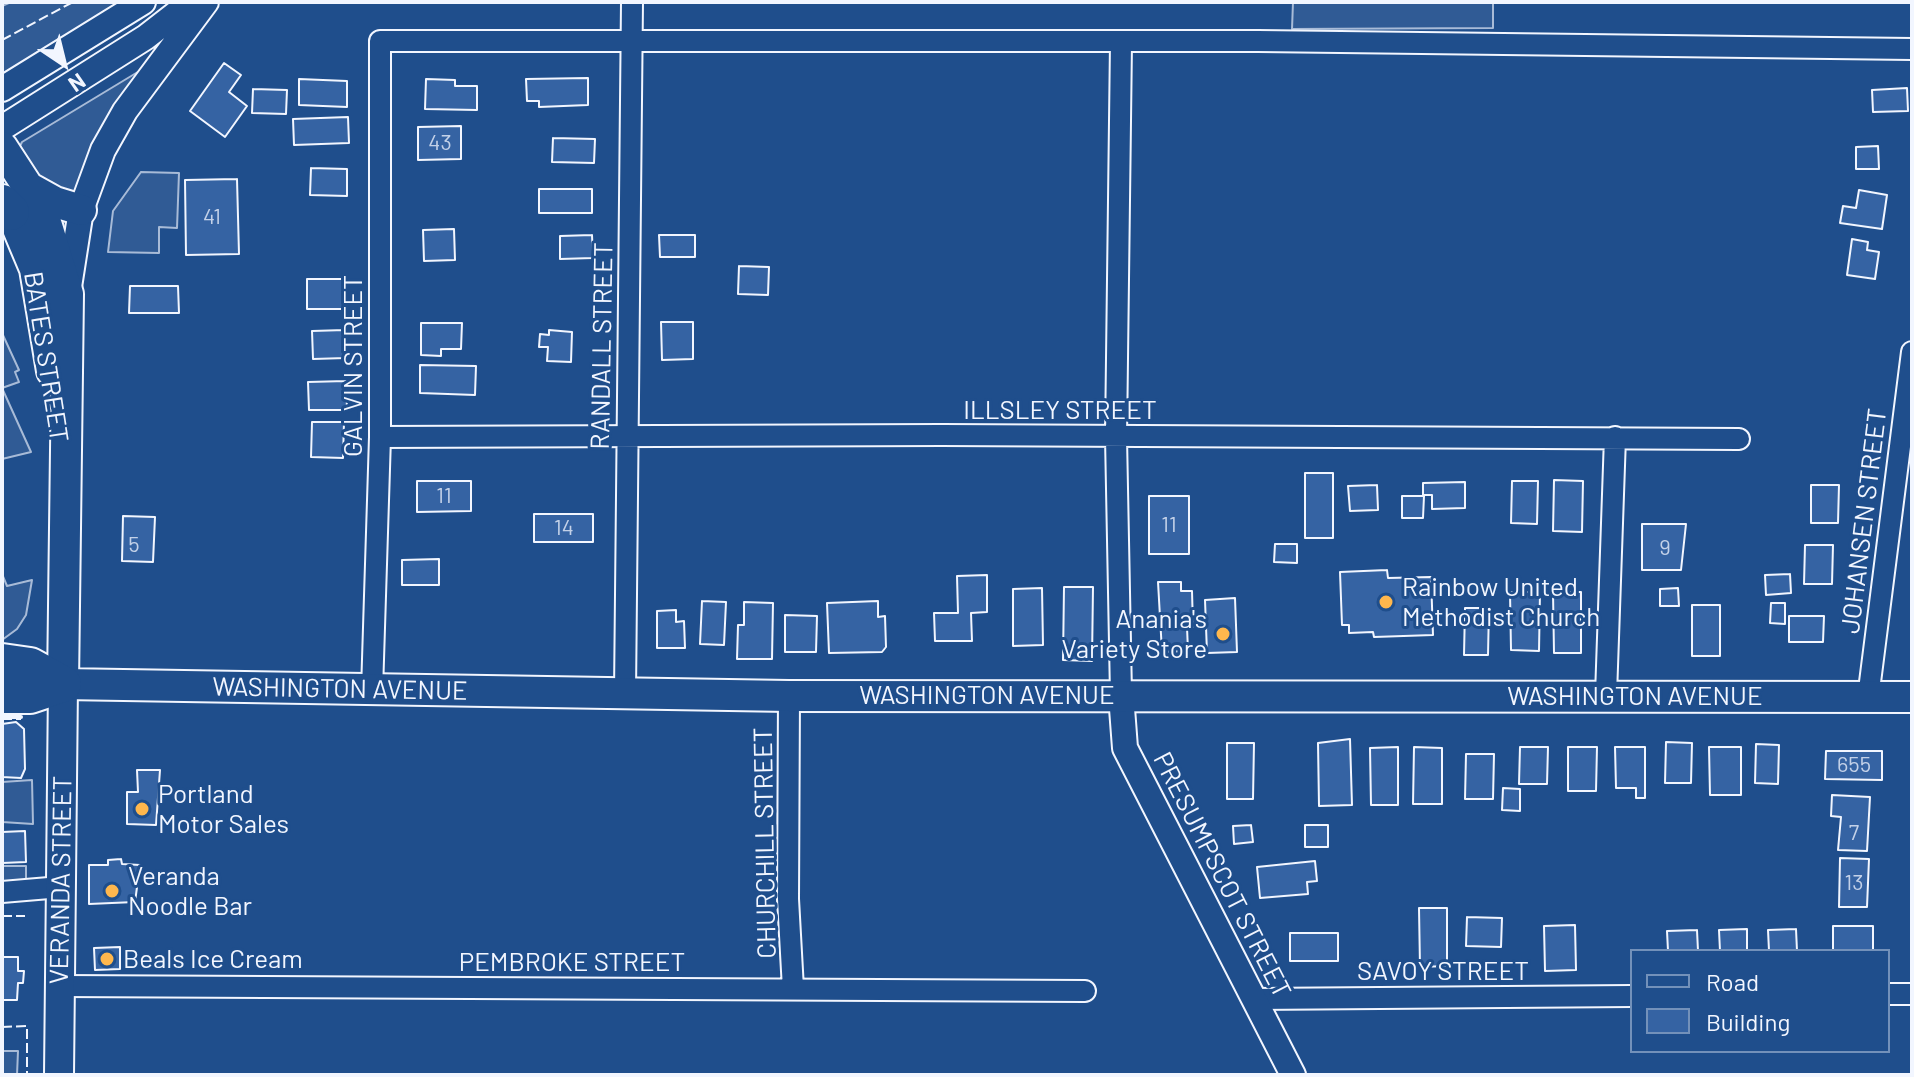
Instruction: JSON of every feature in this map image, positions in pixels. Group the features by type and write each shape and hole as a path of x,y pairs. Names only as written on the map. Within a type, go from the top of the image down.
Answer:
{"highway":[{"path":"2,662 30,666 63,684"},
{"path":"2,695 30,695 63,684"}],"main road":[{"name":"BATES STREET","path":"2,147 11,200 41,292 64,476"},
{"path":"11,200 55,202 81,210"},
{"name":"BATES STREET","path":"11,200 59,256 68,294 63,684"},
{"name":"WASHINGTON AVENUE","path":"63,684 789,696 1912,697"},
{"name":"VERANDA STREET","path":"59,1075 63,684"}],"street":[{"path":"2,89 143,2"},
{"path":"2,128 146,37 191,2"},
{"name":"BATES STREET","path":"68,294 81,210 103,150 125,111 206,2"},
{"name":"RANDALL STREET","path":"625,692 632,2"},
{"name":"GALVIN STREET","path":"372,691 380,437 380,41 632,41"},
{"path":"632,41 1912,49"},
{"path":"1121,42 1116,437 1121,695"},
{"name":"JOHANSEN STREET","path":"1868,698 1912,352"},
{"name":"ILLSLEY STREET","path":"380,437 1739,439"},
{"path":"1606,695 1615,437"},
{"name":"PRESUMPSCOT STREET","path":"1121,695 1125,748 1293,1075"},
{"name":"CHURCHILL STREET","path":"789,696 788,899 793,989"},
{"path":"2,892 61,887"},
{"name":"PEMBROKE STREET","path":"60,986 1085,991"},
{"path":"1890,994 1912,994"},
{"name":"SAVOY STREET","path":"1254,999 1630,996"}],"shaded area":[{"path":"11,2 124,2 2,75 2,6"},
{"path":"1293,2 1493,2 1493,28 1292,29"},
{"path":"156,61 79,204 49,194 20,146 22,142"},
{"path":"141,172 179,173 177,228 159,227 159,253 108,252 113,211"},
{"path":"2,333 19,370 15,372 19,382 2,388"},
{"path":"2,388 31,452 2,459"},
{"path":"2,574 7,586 32,580 26,615 17,629 2,640"},
{"path":"32,780 33,824 2,822 2,782"},
{"path":"2,866 26,866 26,885 2,885"},
{"path":"2,1051 18,1051 17,1075 2,1075"}],"building":[{"path":"224,63 241,75 229,92 247,106 225,137 190,111"},
{"path":"588,78 588,105 539,107 539,101 527,101 526,79"},
{"path":"299,79 347,81 347,107 299,105"},
{"path":"426,79 455,80 455,86 477,86 477,110 425,109"},
{"path":"1907,88 1908,111 1873,112 1872,90"},
{"path":"253,89 287,90 286,114 252,113"},
{"path":"348,117 349,143 294,145 293,119"},
{"path":"461,126 461,159 418,160 418,127"},
{"path":"553,138 595,139 594,163 552,162"},
{"path":"1878,146 1879,169 1856,169 1856,147"},
{"path":"311,168 347,169 347,196 310,195"},
{"path":"237,179 239,254 186,255 185,180"},
{"path":"539,189 592,189 592,213 539,213"},
{"path":"1859,190 1887,195 1882,229 1840,223 1843,206 1856,208"},
{"path":"454,229 455,260 424,261 423,230"},
{"path":"592,235 593,258 560,259 560,236"},
{"path":"659,235 695,235 695,257 660,257"},
{"path":"1852,239 1868,242 1867,250 1879,252 1875,279 1847,275"},
{"path":"739,266 769,267 768,295 738,294"},
{"path":"307,279 346,279 346,309 307,309"},
{"path":"130,286 178,286 179,313 129,313"},
{"path":"661,322 693,322 693,359 662,360"},
{"path":"421,323 462,323 461,349 441,349 441,356 421,355"},
{"path":"345,330 346,358 313,359 312,331"},
{"path":"549,330 572,332 571,362 547,361 548,347 539,347 540,334 549,335"},
{"path":"420,365 476,366 475,395 420,393"},
{"path":"346,381 347,410 309,410 308,382"},
{"path":"312,422 344,422 343,458 311,457"},
{"path":"1305,473 1333,473 1333,538 1305,538"},
{"path":"1554,480 1583,481 1582,532 1553,531"},
{"path":"417,481 471,481 471,511 417,512"},
{"path":"1512,481 1538,481 1537,524 1511,523"},
{"path":"1465,482 1465,508 1432,509 1432,495 1423,495 1423,483"},
{"path":"1377,485 1378,510 1350,511 1348,486"},
{"path":"1811,485 1839,485 1838,523 1811,523"},
{"path":"1149,496 1189,496 1189,554 1149,554"},
{"path":"1402,496 1424,496 1423,518 1402,518"},
{"path":"534,514 593,514 593,542 534,542"},
{"path":"123,516 155,517 153,562 122,561"},
{"path":"1642,524 1686,524 1681,570 1642,570"},
{"path":"1275,544 1297,544 1297,563 1274,562"},
{"path":"1805,545 1833,545 1832,584 1804,584"},
{"path":"439,559 439,585 402,585 402,560"},
{"name":"Rainbow United Methodist Church","path":"1387,570 1388,578 1431,577 1433,635 1374,637 1373,632 1349,633 1349,625 1342,625 1340,572"},
{"path":"1790,574 1791,593 1766,595 1765,575"},
{"path":"987,575 987,612 971,613 972,641 935,641 934,613 958,613 957,576"},
{"path":"1158,582 1181,582 1181,591 1192,591 1193,627 1187,627 1188,651 1162,652"},
{"path":"1064,587 1093,587 1092,661 1063,660"},
{"path":"1042,588 1043,645 1013,646 1013,589"},
{"path":"1678,588 1679,606 1660,606 1660,589"},
{"path":"1510,592 1540,592 1539,651 1511,650"},
{"path":"1553,592 1581,592 1581,653 1554,653"},
{"path":"1235,598 1237,652 1207,653 1205,600"},
{"path":"702,601 726,602 724,645 700,644"},
{"path":"878,601 878,617 885,616 886,647 882,652 829,653 827,603"},
{"path":"744,602 773,603 772,659 737,659 738,625 744,625"},
{"path":"1771,603 1785,603 1785,624 1770,623"},
{"path":"1692,605 1720,605 1720,656 1692,656"},
{"path":"1465,608 1489,608 1488,655 1464,655"},
{"path":"676,610 676,622 684,621 685,648 657,648 657,611"},
{"path":"785,615 817,616 816,652 785,652"},
{"path":"1789,616 1824,616 1823,642 1789,642"},
{"path":"16,722 24,729 25,769 21,778 2,777 2,724"},
{"path":"1350,739 1352,805 1319,806 1318,743"},
{"path":"1666,742 1692,743 1691,783 1665,783"},
{"path":"1227,743 1254,743 1253,799 1227,799"},
{"path":"1756,744 1779,745 1778,784 1755,783"},
{"path":"1398,747 1398,805 1371,805 1370,748"},
{"path":"1414,747 1442,748 1442,804 1413,804"},
{"path":"1520,747 1548,747 1547,784 1519,784"},
{"path":"1568,747 1597,747 1596,791 1568,791"},
{"path":"1615,747 1645,747 1645,798 1636,798 1636,788 1616,788"},
{"path":"1709,747 1741,747 1741,795 1710,795"},
{"path":"1826,751 1882,751 1882,780 1825,779"},
{"path":"1466,754 1494,754 1493,799 1465,799"},
{"name":"Portland Motor Sales","path":"137,770 160,770 156,825 127,824 127,792 138,792"},
{"path":"1503,788 1520,789 1520,811 1502,810"},
{"path":"1832,795 1870,797 1867,851 1838,850 1841,817 1831,816"},
{"path":"1251,825 1253,842 1234,844 1233,826"},
{"path":"1305,825 1328,825 1328,847 1305,847"},
{"path":"25,831 26,862 2,863 2,832"},
{"path":"1840,858 1869,859 1867,907 1839,907"},
{"name":"Veranda Noodle Bar","path":"121,859 122,864 140,865 135,902 89,904 89,865 108,865 108,860"},
{"path":"1315,861 1317,881 1307,882 1308,894 1260,898 1257,867"},
{"path":"1419,908 1447,908 1447,966 1420,967"},
{"path":"1467,917 1502,918 1501,947 1466,946"},
{"path":"1575,925 1576,970 1545,971 1544,926"},
{"path":"1833,926 1873,926 1873,949 1833,949"},
{"path":"1747,929 1747,949 1720,949 1719,930"},
{"path":"1796,929 1797,949 1769,949 1768,930"},
{"path":"1697,930 1698,949 1668,949 1667,931"},
{"path":"1290,933 1338,933 1338,961 1290,961"},
{"name":"Beals Ice Cream","path":"120,947 120,969 95,970 94,948"},
{"path":"2,957 18,957 18,971 24,971 23,983 18,983 17,1000 2,1000"}],"fence":[{"path":"2,40 73,2"},
{"path":"2,719 21,719"},
{"path":"2,916 25,916"},
{"path":"2,1027 27,1026 27,1075"}],"wall":[{"path":"2,717 21,717"}],"place":[{"name":"Rainbow United Methodist Church","path":"1386,602"},
{"name":"Anania's Variety Store","path":"1223,634"},
{"name":"Portland Motor Sales","path":"142,809"},
{"name":"Veranda Noodle Bar","path":"112,891"},
{"name":"Beals Ice Cream","path":"107,959"}]}
